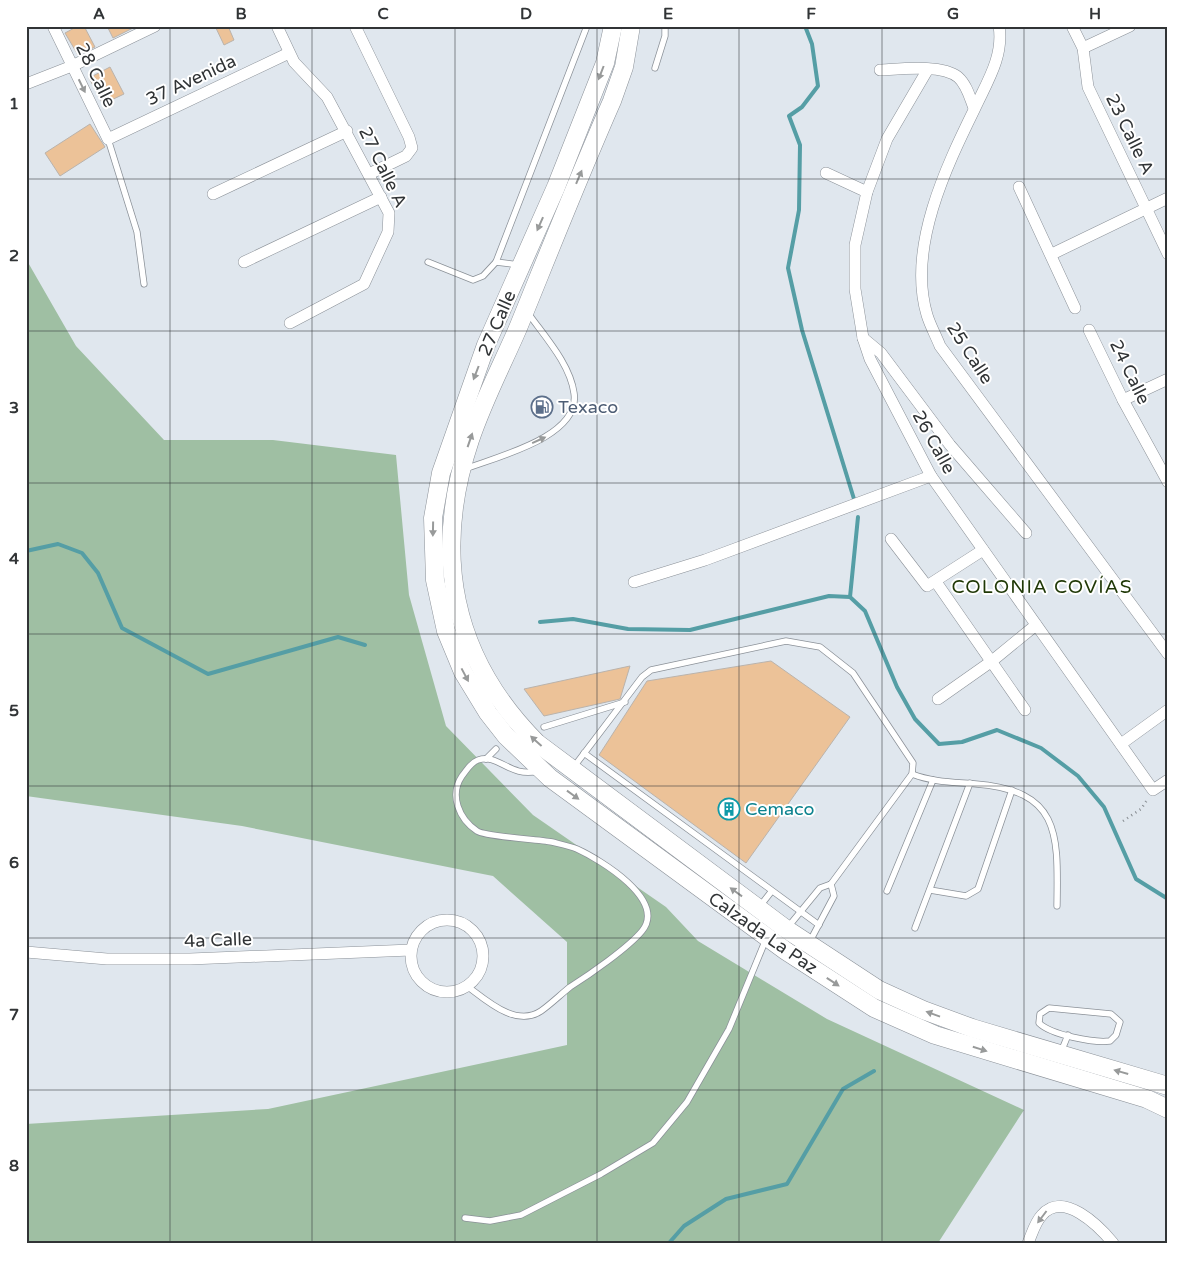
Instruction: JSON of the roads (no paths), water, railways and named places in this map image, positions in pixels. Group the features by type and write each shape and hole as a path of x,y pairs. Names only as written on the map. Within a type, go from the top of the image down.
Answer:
{"main road":[{"name":"27 Calle","path":"446,631 435,580 433,552 433,518 441,473 486,345 575,141 605,63 613,26"},
{"name":"27 Calle","path":"463,626 453,584 451,551 452,511 461,470 471,438 612,101 624,67 631,26"},
{"name":"Calzada La Paz","path":"463,626 484,675 515,720 537,742 808,944 879,990 922,1010 972,1028 1168,1086"},
{"name":"Calzada La Paz","path":"446,631 463,672 488,713 506,736 541,770 766,937 874,1008 935,1035 1147,1099 1168,1109"}],"street":[{"name":"28 Calle","path":"53,26 108,139"},
{"path":"26,84 72,66 156,26"},
{"name":"27 Calle A","path":"277,26 289,53 301,70 327,97 347,131 389,213 390,226 364,284 290,323"},
{"path":"355,26 409,137 412,148 406,156 369,174"},
{"name":"25 Calle","path":"999,26 1001,42 993,72 974,108 940,189 924,240 921,278 926,314 940,346 1168,654"},
{"name":"23 Calle A","path":"1072,26 1083,48 1088,87 1168,254"},
{"path":"1083,48 1130,26"},
{"name":"37 Avenida","path":"108,139 289,53"},
{"path":"880,70 928,69 953,74 959,78 974,108"},
{"name":"26 Calle","path":"928,69 887,139 867,192 855,245 855,289 863,338 870,360 932,476 1153,790 1168,780"},
{"path":"213,194 347,131"},
{"path":"826,173 867,192"},
{"path":"1019,187 1052,254 1075,308"},
{"path":"244,262 381,197"},
{"path":"1052,254 1168,198"},
{"name":"24 Calle","path":"1089,330 1123,400 1168,482"},
{"path":"863,338 881,353 950,445 1026,533"},
{"path":"1123,400 1168,380"},
{"path":"634,582 705,560 932,476"},
{"path":"891,539 927,586 936,582 983,550"},
{"path":"936,582 1025,710"},
{"path":"938,700 992,661 1036,625"},
{"path":"1121,744 1168,710"},
{"path":"456,920 476,933 481,944 483,956 479,973 467,986 456,991 444,992 433,989 423,983 415,973 411,962 411,950 415,938 432,922 456,920"},
{"name":"4a Calle","path":"26,952 107,959 190,959 411,950"},
{"path":"1028,1243 1041,1215 1048,1209 1060,1206 1084,1215 1100,1227 1113,1243"}],"lane":[{"path":"428,262 473,280 483,276 496,262 586,28 577,26"},
{"path":"655,68 665,36 665,26"},
{"path":"108,139 137,232 144,284"},
{"path":"496,262 521,266"},
{"path":"461,470 540,440 561,427 570,417 574,403 573,387 559,357 525,309"},
{"path":"572,769 642,677 651,670 786,641 820,647 853,673 912,763 912,774 831,884 820,888 786,929"},
{"path":"544,727 624,702"},
{"path":"486,759 496,749"},
{"path":"584,753 818,926"},
{"path":"467,986 505,1012 518,1016 539,1012 642,931 648,911 640,895 625,881 577,849 550,842 479,832 464,819 456,801 457,783 470,764 486,759 494,760 522,773 541,770"},
{"path":"912,774 933,780 1001,786 1031,798 1049,821 1058,852 1057,906"},
{"path":"888,891 933,780"},
{"path":"915,928 970,783"},
{"path":"930,890 966,896 978,890 1012,790"},
{"path":"808,944 834,896 831,884"},
{"path":"758,908 771,892"},
{"path":"464,1218 490,1221 521,1215 601,1174 654,1143 687,1102 728,1029 766,937"},
{"path":"1049,1008 1110,1014 1120,1022 1116,1035 1110,1041 1102,1042 1068,1035 1039,1023 1040,1014 1043,1010 1049,1008"},
{"path":"1060,1055 1068,1035"}],"waterway":[{"path":"805,26 812,44 818,86 802,107 789,116 800,145 799,210 788,268 802,330 854,499"},
{"path":"850,597 858,517"},
{"path":"26,551 58,544 82,553 98,573 122,628 208,674 338,637 365,645"},
{"path":"540,622 573,619 628,629 690,630 829,596 850,597 865,611 897,687 915,719 939,744 962,742 997,730 1041,748 1078,776 1104,807 1136,879 1168,899"},
{"path":"669,1243 684,1226 726,1199 787,1184 843,1089 874,1071"}],"place":[{"name":"Texaco","path":"542,407"},
{"name":"Cemaco","path":"729,809"}],"district":[{"name":"COLONIA COVÍAS","path":"1042,586"}]}
